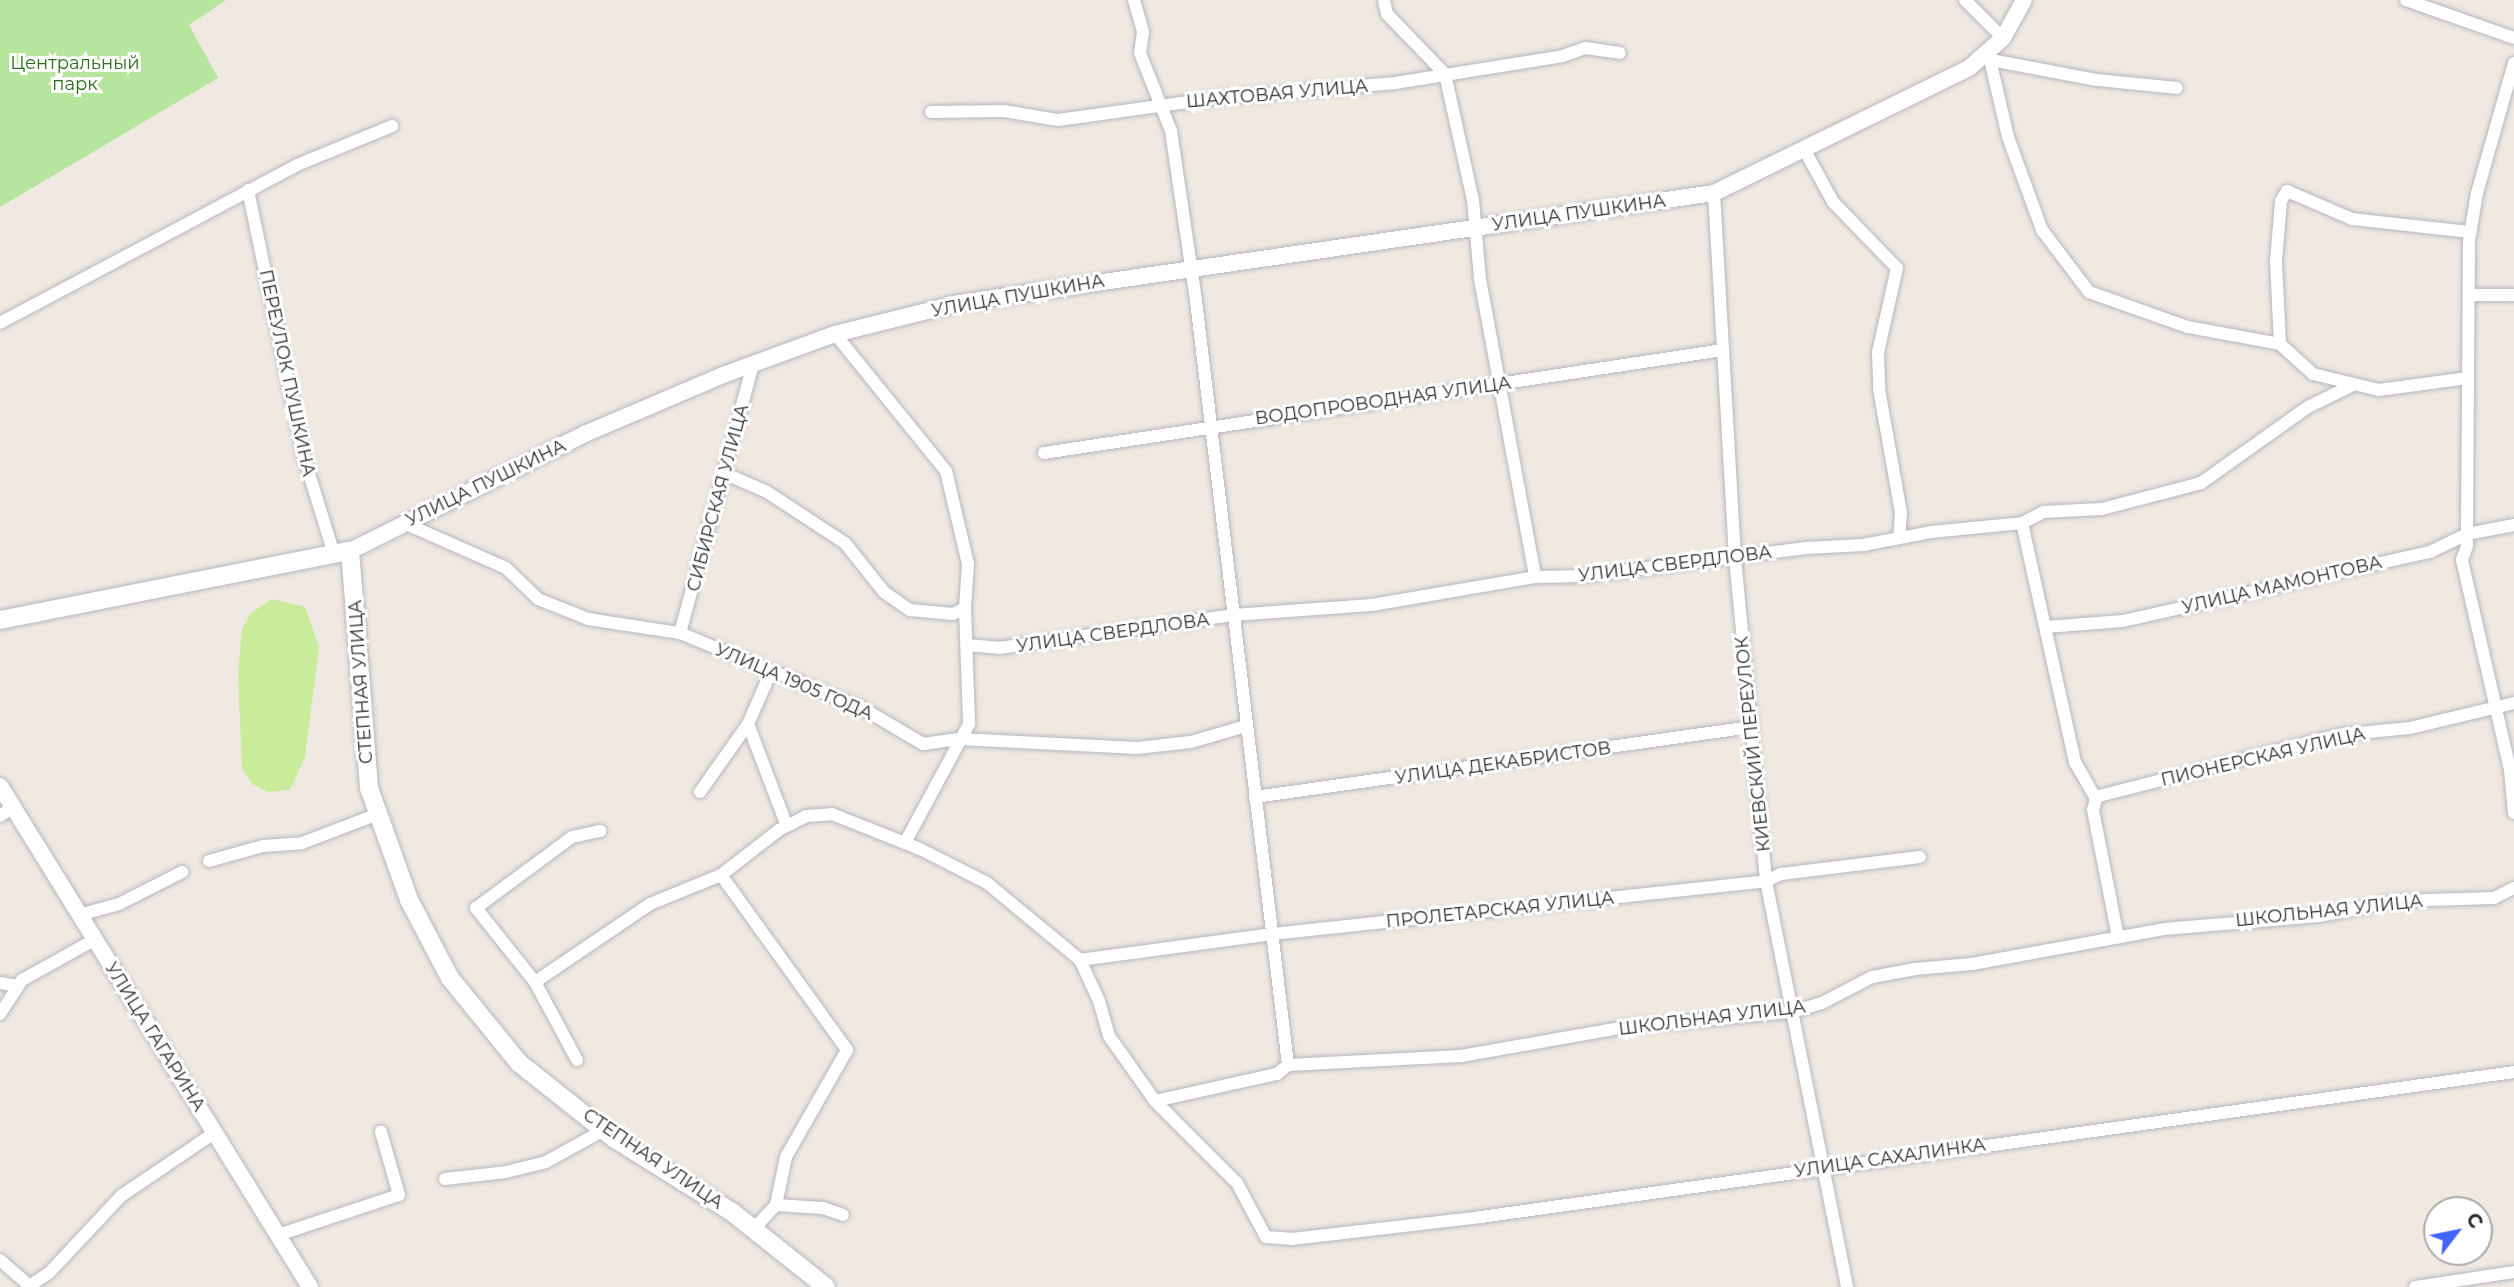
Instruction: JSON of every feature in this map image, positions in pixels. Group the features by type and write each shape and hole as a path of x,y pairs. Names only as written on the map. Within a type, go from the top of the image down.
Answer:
{"main road":[{"name":"УЛИЦА ПУШКИНА","path":"0,620 342,552"},
{"name":"СТЕПНАЯ УЛИЦА","path":"342,552 369,788 409,900 450,978 519,1063 604,1130 754,1228 826,1287"}],"street":[{"path":"1134,0 1143,32 1140,53 1171,131 1188,269 1196,301 1209,427 1288,1065"},
{"path":"1384,0 1387,14 1445,74 1473,200 1475,229 1535,577"},
{"path":"1965,0 2003,38"},
{"name":"УЛИЦА ПУШКИНА","path":"342,552 587,433 752,364 835,334 959,303 1714,193 1989,56 2003,38 2024,0"},
{"path":"2406,0 2514,38"},
{"name":"ШАХТОВАЯ УЛИЦА","path":"931,112 1004,111 1058,120 1159,106 1395,83 1563,56 1585,48 1620,53"},
{"path":"2177,88 2096,80 1989,56 2008,137 2042,230 2089,292 2189,327 2280,344 2313,374 2351,386 2379,390 2468,378"},
{"path":"2514,63 2470,232 2467,534 2462,560 2510,770 2514,813"},
{"path":"0,323 297,165 392,126"},
{"path":"1804,149 1833,202 1897,268 1878,352 1879,389 1900,512 1899,538"},
{"name":"ПЕРЕУЛОК ПУШКИНА","path":"248,190 303,454 342,552"},
{"path":"2280,344 2276,261 2281,201 2287,191 2353,219 2470,232"},
{"name":"КИЕВСКИЙ ПЕРЕУЛОК","path":"1714,193 1735,558 1766,881 1821,1168 1847,1287"},
{"path":"2469,295 2514,295"},
{"path":"835,334 946,471 968,564 965,608 969,724 905,843"},
{"name":"ВОДОПРОВОДНАЯ УЛИЦА","path":"1044,453 1723,350"},
{"name":"СИБИРСКАЯ УЛИЦА","path":"681,633 726,474 752,364"},
{"name":"УЛИЦА СВЕРДЛОВА","path":"967,645 999,648 1233,615 1372,605 1535,577 1585,576 2022,523 2045,512 2102,509 2201,483 2308,407 2351,386"},
{"path":"726,474 766,492 845,543 884,592 910,610 953,614 965,608"},
{"name":"УЛИЦА 1905 ГОДА","path":"404,523 483,555 506,568 538,600 587,619 681,633 862,708 923,744 959,739 1137,748 1191,742 1246,726"},
{"path":"2022,523 2075,762 2095,797 2093,810 2118,937"},
{"name":"УЛИЦА МАМОНТОВА","path":"2046,627 2123,621 2430,552 2467,534 2514,525"},
{"path":"700,792 748,724 771,672"},
{"name":"ПИОНЕРСКАЯ УЛИЦА","path":"2095,797 2338,736 2410,728 2514,703"},
{"path":"748,724 783,828"},
{"name":"УЛИЦА ДЕКАБРИСТОВ","path":"1255,797 1751,727"},
{"name":"УЛИЦА ГАГАРИНА","path":"0,786 7,812 79,915 310,1287"},
{"path":"209,861 263,846 302,843 378,814"},
{"path":"536,982 650,904 721,875 783,828 806,816 832,814 905,843 987,883 1080,960 1099,1001 1109,1036 1155,1101"},
{"path":"577,1060 536,982 477,908 572,836 600,831"},
{"name":"ПРОЛЕТАРСКАЯ УЛИЦА","path":"1080,960 1272,934 1766,881 1781,874 1920,857"},
{"path":"79,915 119,904 182,872"},
{"path":"721,875 847,1051 786,1157 776,1205 754,1228"},
{"name":"ШКОЛЬНАЯ УЛИЦА","path":"1155,1101 1277,1074 1288,1065 1461,1056 1626,1027 1791,1012 1822,1003 1872,977 2118,937 2274,916 2319,916 2396,901 2494,898 2514,888"},
{"path":"0,1014 18,986 94,940"},
{"path":"0,983 18,986"},
{"name":"УЛИЦА САХАЛИНКА","path":"1155,1101 1237,1183 1266,1237 1292,1239 1481,1217 2514,1072"},
{"path":"445,1179 506,1172 546,1162 604,1130"},
{"path":"278,1235 399,1195 381,1132"},
{"path":"0,1259 28,1286 49,1273 121,1196 214,1133"},
{"path":"776,1205 822,1209 843,1215"},
{"path":"2415,1287 2514,1272"}],"green space":[{"name":"Центральный парк","path":"0,0 226,0 189,25 218,78 0,207"},
{"path":"272,599 305,607 319,647 305,757 290,790 268,792 252,784 242,768 238,674 242,629 251,613"}]}
